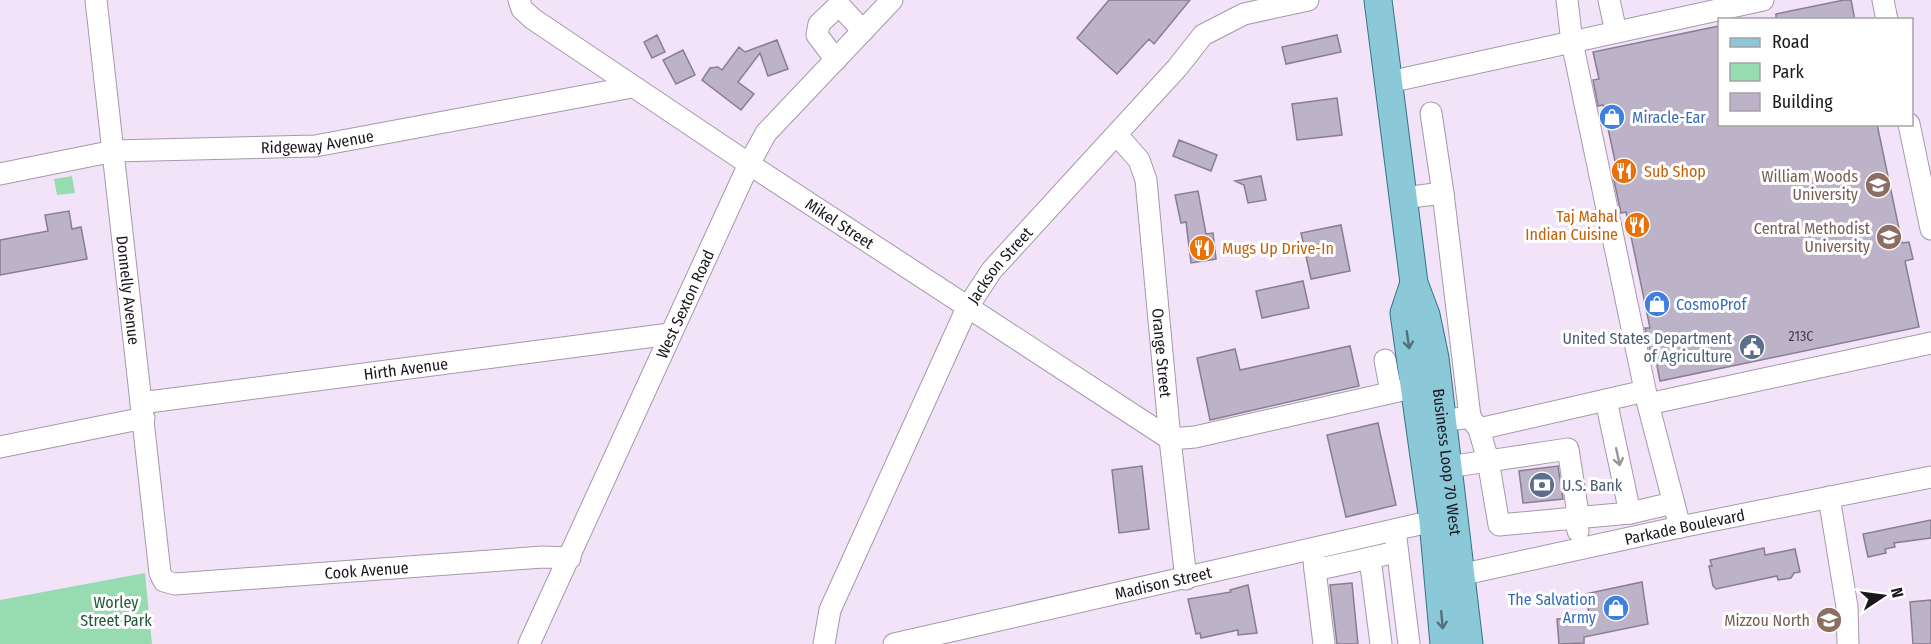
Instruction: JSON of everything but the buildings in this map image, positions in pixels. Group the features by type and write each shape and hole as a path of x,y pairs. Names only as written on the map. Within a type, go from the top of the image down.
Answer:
{"main road":[{"name":"Business Loop 70 West","path":"1378,0 1414,283 1426,315 1448,467 1450,578 1444,644"},
{"name":"Business Loop 70 West","path":"1414,283 1404,313 1403,390 1433,521 1469,644"}],"street":[{"name":"Donnelly Avenue","path":"96,0 160,573 164,581"},
{"name":"Mikel Street","path":"519,0 522,9 533,19 632,87 1170,439"},
{"name":"West Sexton Road","path":"529,644 670,334 749,164 766,133 892,0"},
{"name":"Jackson Street","path":"824,644 830,610 967,308 992,270 1117,135 1177,68 1203,35 1239,7 1308,0"},
{"path":"1567,0 1572,42 1647,398 1680,527"},
{"path":"1609,0 1616,32"},
{"path":"1389,82 1763,0"},
{"path":"1883,0 1887,18"},
{"path":"836,60 817,35 816,30 840,2 863,31"},
{"name":"Ridgeway Avenue","path":"0,174 114,151 315,146 632,87"},
{"path":"1431,114 1474,423 1488,460 1498,525 1630,513 1673,503"},
{"path":"1909,126 1931,229"},
{"name":"Orange Street","path":"1117,135 1139,160 1146,180 1170,439 1186,579"},
{"path":"1403,198 1443,193"},
{"name":"Hirth Avenue","path":"0,447 142,411 670,334"},
{"path":"1443,421 1474,423 1606,400 1647,398 1931,343"},
{"path":"1170,439 1195,437 1403,390 1385,360"},
{"path":"1606,400 1630,513"},
{"path":"1448,467 1568,449 1577,507 1575,518 1582,549"},
{"name":"Parkade Boulevard","path":"1450,578 1680,527 1931,477"},
{"path":"1829,497 1847,607 1848,644"},
{"name":"Madison Street","path":"894,644 945,638 1186,579 1314,560 1395,530 1433,521"},
{"path":"1395,530 1409,644"},
{"path":"1324,644 1314,560 1370,558 1396,552"},
{"name":"Cook Avenue","path":"164,581 175,584 543,557 570,558"},
{"path":"1370,558 1381,644"}],"green space":[{"path":"72,176 75,193 57,195 54,179"},
{"name":"Worley Street Park","path":"145,573 152,644 0,644 0,600"}],"place":[{"name":"Miracle-Ear","path":"1612,117"},
{"name":"Sub Shop","path":"1624,171"},
{"name":"William Woods University","path":"1878,185"},
{"name":"Taj Mahal Indian Cuisine","path":"1637,225"},
{"name":"Central Methodist University","path":"1889,237"},
{"name":"Mugs Up Drive-In","path":"1202,248"},
{"name":"CosmoProf","path":"1657,304"},
{"name":"United States Department of Agriculture","path":"1752,347"},
{"name":"U.S. Bank","path":"1542,485"},
{"name":"The Salvation Army","path":"1616,608"},
{"name":"Mizzou North","path":"1829,620"}]}
